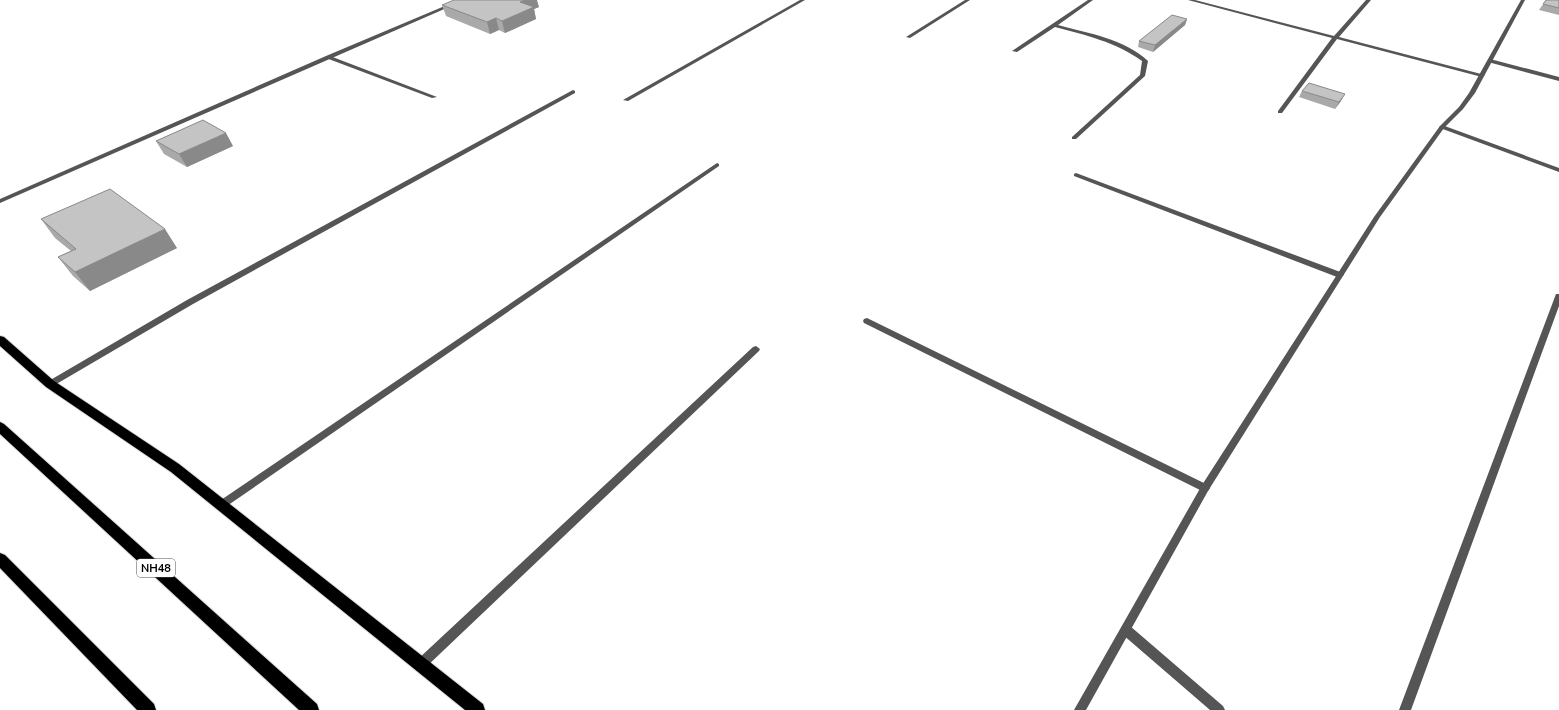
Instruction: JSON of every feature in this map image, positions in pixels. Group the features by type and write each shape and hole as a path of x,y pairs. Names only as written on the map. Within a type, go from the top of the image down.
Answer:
{"highway":[{"path":"0,340 50,384 175,468 477,710"},
{"name":"NH48","path":"0,427 312,710"},
{"path":"0,559 148,710"}],"street":[{"path":"0,201 328,57 463,0"},
{"path":"626,100 803,0"},
{"path":"908,36 968,0"},
{"path":"1015,51 1090,0"},
{"path":"1190,0 1199,1 1335,38 1482,75"},
{"path":"1280,112 1335,38 1369,0"},
{"path":"1080,710 1205,488 1377,217 1442,127 1461,108 1482,75 1523,0"},
{"path":"1054,25 1122,46 1136,54 1144,61 1143,76 1074,138"},
{"path":"328,57 434,97"},
{"path":"1490,61 1559,79"},
{"path":"50,384 190,302 574,92"},
{"path":"1442,127 1559,170"},
{"path":"221,505 717,165"},
{"path":"1076,175 1340,275"},
{"path":"1405,710 1559,296"},
{"path":"867,321 1205,488"},
{"path":"421,664 756,349"},
{"path":"1126,630 1219,710"}],"building":[{"path":"454,0 525,0 520,2 534,7 502,21 496,18 487,22 442,5"},
{"path":"1546,0 1559,0 1559,8 1543,4"},
{"path":"1172,15 1187,19 1155,45 1139,41"},
{"path":"1309,83 1345,94 1339,102 1302,91"},
{"path":"203,120 226,133 179,154 156,141"},
{"path":"110,189 165,229 75,272 58,257 76,249 41,219"}]}
